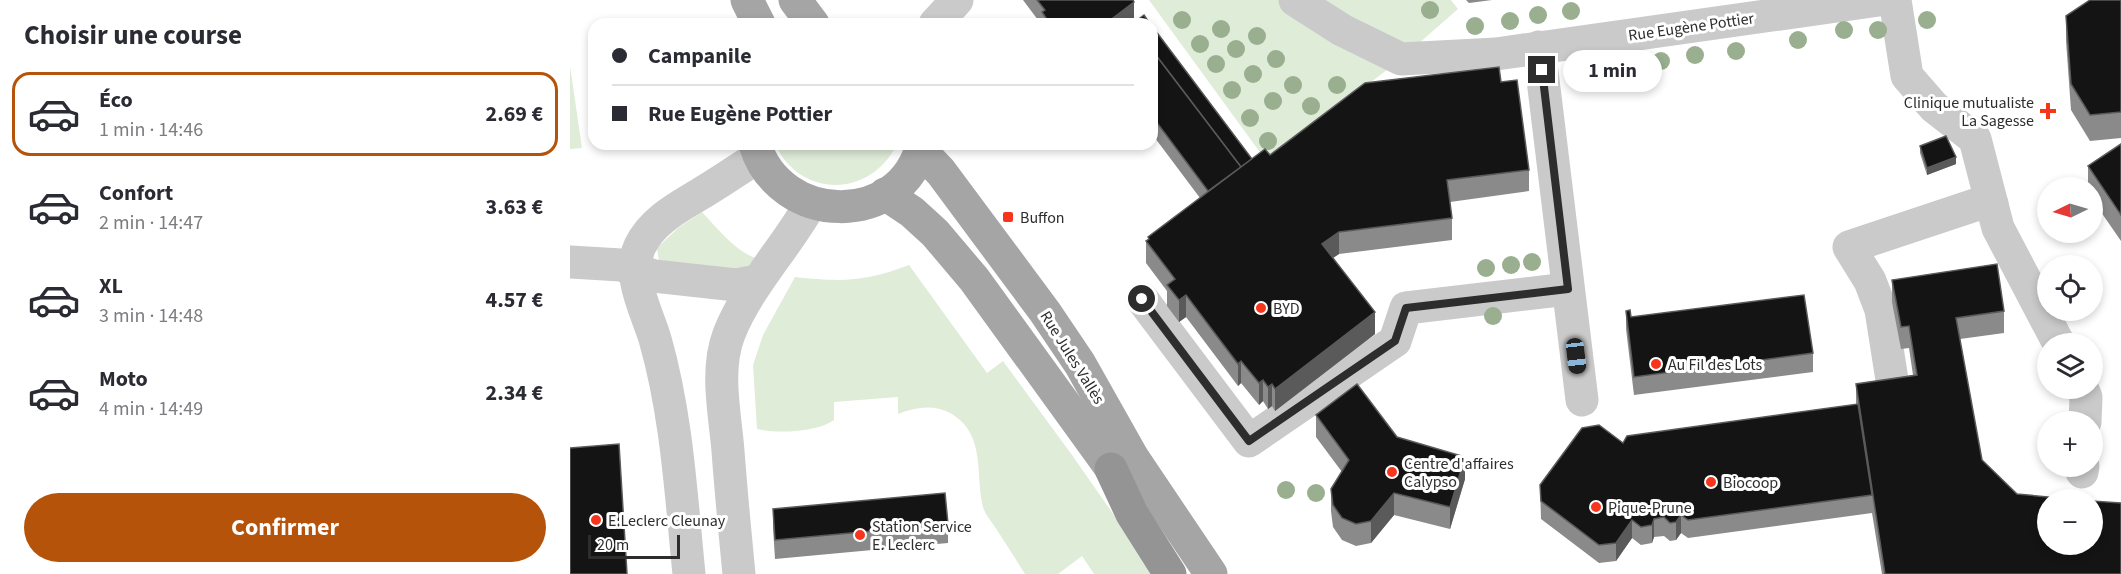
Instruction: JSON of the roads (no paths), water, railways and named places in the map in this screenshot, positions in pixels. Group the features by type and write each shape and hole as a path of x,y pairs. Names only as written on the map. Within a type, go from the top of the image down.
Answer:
{"highway":[{"path":"1111,469 1132,514 1170,574"}],"main road":[{"path":"747,0 756,18"},
{"path":"795,0 808,18"},
{"path":"757,150 768,172 795,196 811,203 840,208 863,204 885,194 906,176 920,150"},
{"name":"Rue Jules Vallès","path":"924,150 1057,329 1080,364 1133,458 1211,574"},
{"name":"Rue Jules Vallès","path":"885,194 912,212 935,233 974,279 1188,574"}],"street":[{"path":"940,18 957,0"},
{"name":"Rue Eugène Pottier","path":"1295,0 1342,30 1401,59 1464,57 1868,1"},
{"path":"1895,0 1907,76 1934,107 1975,139 1998,228 2053,333"},
{"path":"1539,47 1582,400"},
{"path":"689,574 677,450 668,388 655,338 639,291 636,270 639,248 653,227 673,209 757,150"},
{"path":"739,574 724,406 723,359 730,331 757,281 796,230 811,203"},
{"path":"1892,380 1881,310 1869,281 1849,248 1975,206 1992,204"},
{"path":"570,262 621,265 654,276 736,285 757,281"},
{"path":"1142,299 1249,441 1395,341 1406,308 1568,289"}],"place":[{"name":"Clinique mutualiste La Sagesse","path":"2048,111"},
{"name":"Buffon","path":"1008,217"},
{"name":"BYD","path":"1261,308"},
{"name":"Au Fil des Lots","path":"1656,364"},
{"name":"Centre d'affaires Calypso","path":"1392,472"},
{"name":"Biocoop","path":"1711,482"},
{"name":"Pique-Prune","path":"1596,507"},
{"name":"E.Leclerc Cleunay","path":"596,520"},
{"name":"Station Service E. Leclerc","path":"860,535"}]}
